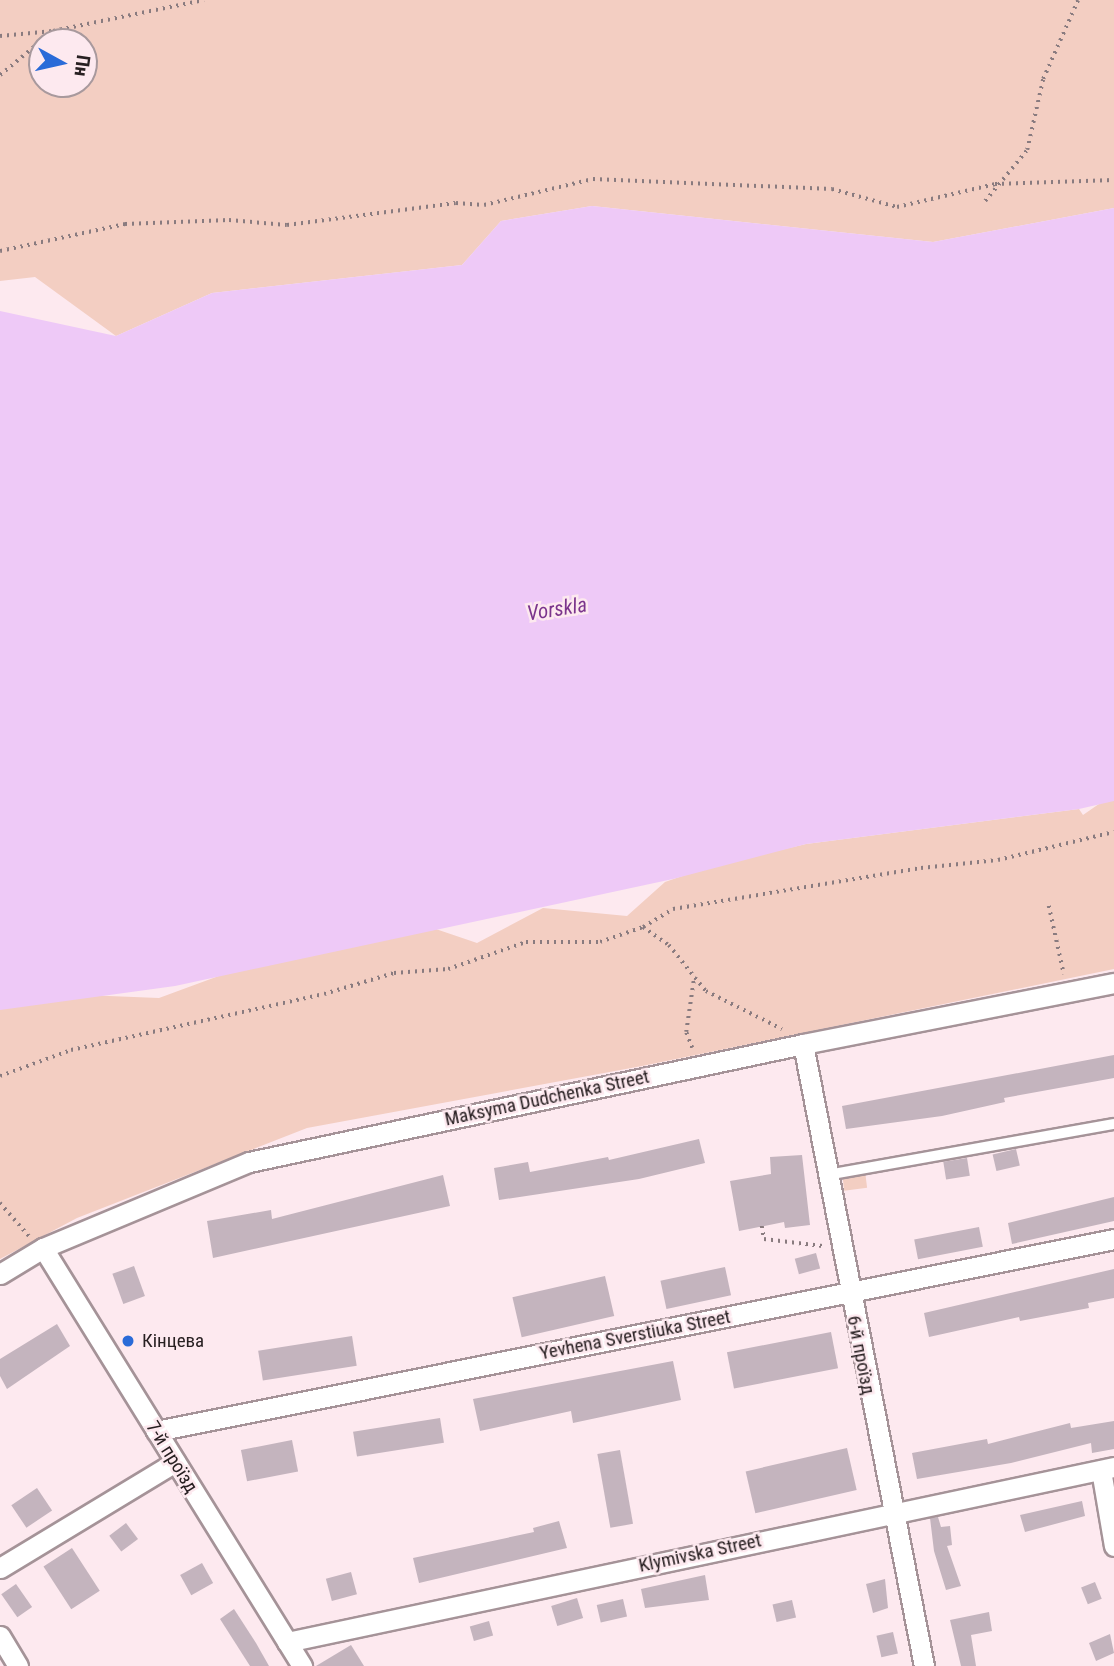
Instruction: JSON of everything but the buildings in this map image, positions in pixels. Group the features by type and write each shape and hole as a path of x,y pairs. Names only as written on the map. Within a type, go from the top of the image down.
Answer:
{"street":[{"name":"Maksyma Dudchenka Street","path":"0,1274 43,1248 249,1162 803,1044 1114,983"},
{"name":"6-й проїзд","path":"803,1044 839,1243 924,1666"},
{"name":"Yevhena Sverstiuka Street","path":"156,1431 1114,1239"},
{"name":"7-й проїзд","path":"43,1248 302,1666"},
{"path":"0,1568 175,1462"},
{"name":"Klymivska Street","path":"286,1642 893,1511 1108,1469"},
{"path":"1108,1469 1114,1546"},
{"path":"0,1636 18,1666"}],"lane":[{"path":"827,1175 1114,1124"}],"path":[{"path":"68,28 204,0"},
{"path":"985,201 1027,150 1043,79 1078,0"},
{"path":"0,36 28,33"},
{"path":"0,75 28,52"},
{"path":"0,251 125,224 229,220 287,225 456,203 485,205 593,179 832,189 897,207 999,184 1114,180"},
{"path":"0,244 7,249"},
{"path":"0,1076 112,1040 324,994 394,973 448,969 526,942 600,942 643,927 673,909 998,860 1114,832"},
{"path":"1049,906 1067,986"},
{"path":"643,927 669,945 706,991 774,1023 803,1044"},
{"path":"690,1068 692,1045 686,1032 694,976"},
{"path":"0,1203 43,1248"},
{"path":"762,1226 764,1239 785,1244 839,1243"}],"shaded area":[{"path":"0,0 1114,0 1114,208 933,242 592,206 501,221 462,265 212,293 116,336 35,277 0,281"},
{"path":"1109,797 1114,797 1114,969 642,1066 307,1128 77,1218 0,1259 0,1007 58,994 159,998 273,956 424,925 477,943 543,908 627,916 665,882 711,866 806,844 1079,809 1083,815"},
{"path":"865,1171 867,1188 844,1191 842,1174"}],"water":[{"name":"Vorskla","path":"592,206 933,242 1114,208 1114,801 1079,809 806,844 673,879 175,986 0,1010 0,311 116,336 212,293 462,265 501,221"}],"place":[{"name":"Кінцева","path":"128,1341"}]}
